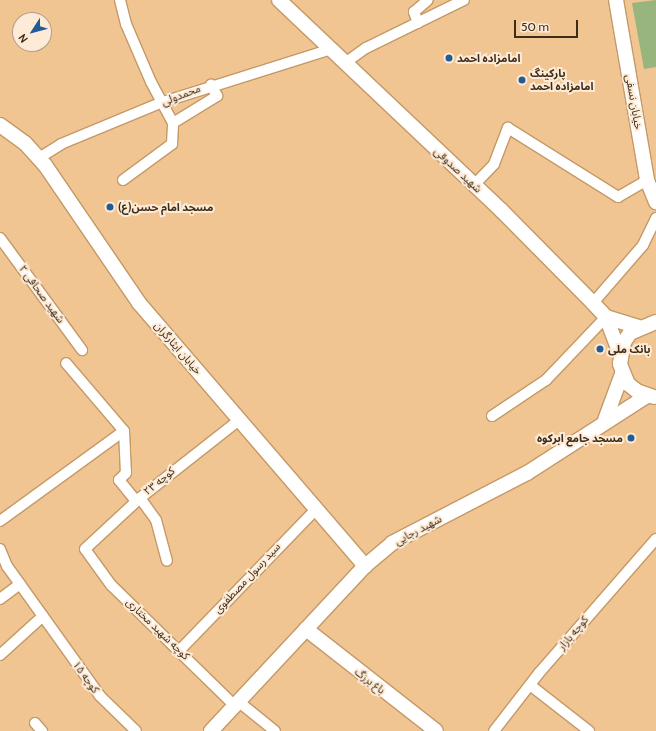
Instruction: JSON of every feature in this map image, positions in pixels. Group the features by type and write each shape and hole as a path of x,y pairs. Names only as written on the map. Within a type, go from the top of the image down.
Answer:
{"street":[{"path":"120,0 126,24 160,103 173,123 172,144 123,180"},
{"name":"شهید صدوقی","path":"279,0 474,185 606,317 620,353 622,374"},
{"path":"418,23 414,12 428,0"},
{"path":"346,63 366,48 464,0"},
{"name":"خیابان نسفی","path":"616,0 647,180 656,202"},
{"name":"محمدولی","path":"39,158 61,144 160,103 211,84 331,49"},
{"path":"173,123 217,96 211,84"},
{"name":"خیابان ایثارگران","path":"0,125 39,158 139,304 365,566"},
{"path":"474,185 494,164 508,128 618,197 647,180"},
{"path":"593,303 642,245 656,218"},
{"name":"شهید صحافی ۲","path":"0,238 82,350"},
{"path":"492,416 546,380 606,317 639,327"},
{"path":"620,353 624,342 639,327 656,322"},
{"path":"66,363 124,431 126,473 119,480 156,520 167,561"},
{"path":"622,374 636,391 651,397"},
{"path":"605,420 622,374"},
{"name":"شهید رجایی","path":"212,731 365,566 392,544 527,473 605,420 651,397"},
{"name":"کوچه ۲۳","path":"85,549 138,499 239,420"},
{"path":"0,521 124,431"},
{"name":"سید رسول مصطفوی","path":"180,650 316,509"},
{"name":"کوچه بازار","path":"494,731 530,685 656,539"},
{"name":"کوچه ۱۵","path":"0,549 20,584 105,702 136,731"},
{"name":"کوچه شهید مختاری","path":"85,549 111,585 237,704 275,731"},
{"path":"0,599 20,584"},
{"path":"0,655 44,616"},
{"name":"باغ برزگ","path":"306,629 436,731"},
{"path":"530,685 589,731"}],"green space":[{"path":"656,0 656,67 644,69 632,3"}],"place":[{"name":"امامزاده احمد","path":"449,58"},
{"name":"پارکینگ امامزاده احمد","path":"522,80"},
{"name":"مسجد امام حسن(ع)","path":"110,207"},
{"name":"بانک ملی","path":"600,349"},
{"name":"مسجد جامع ابرکوه","path":"631,438"}]}
